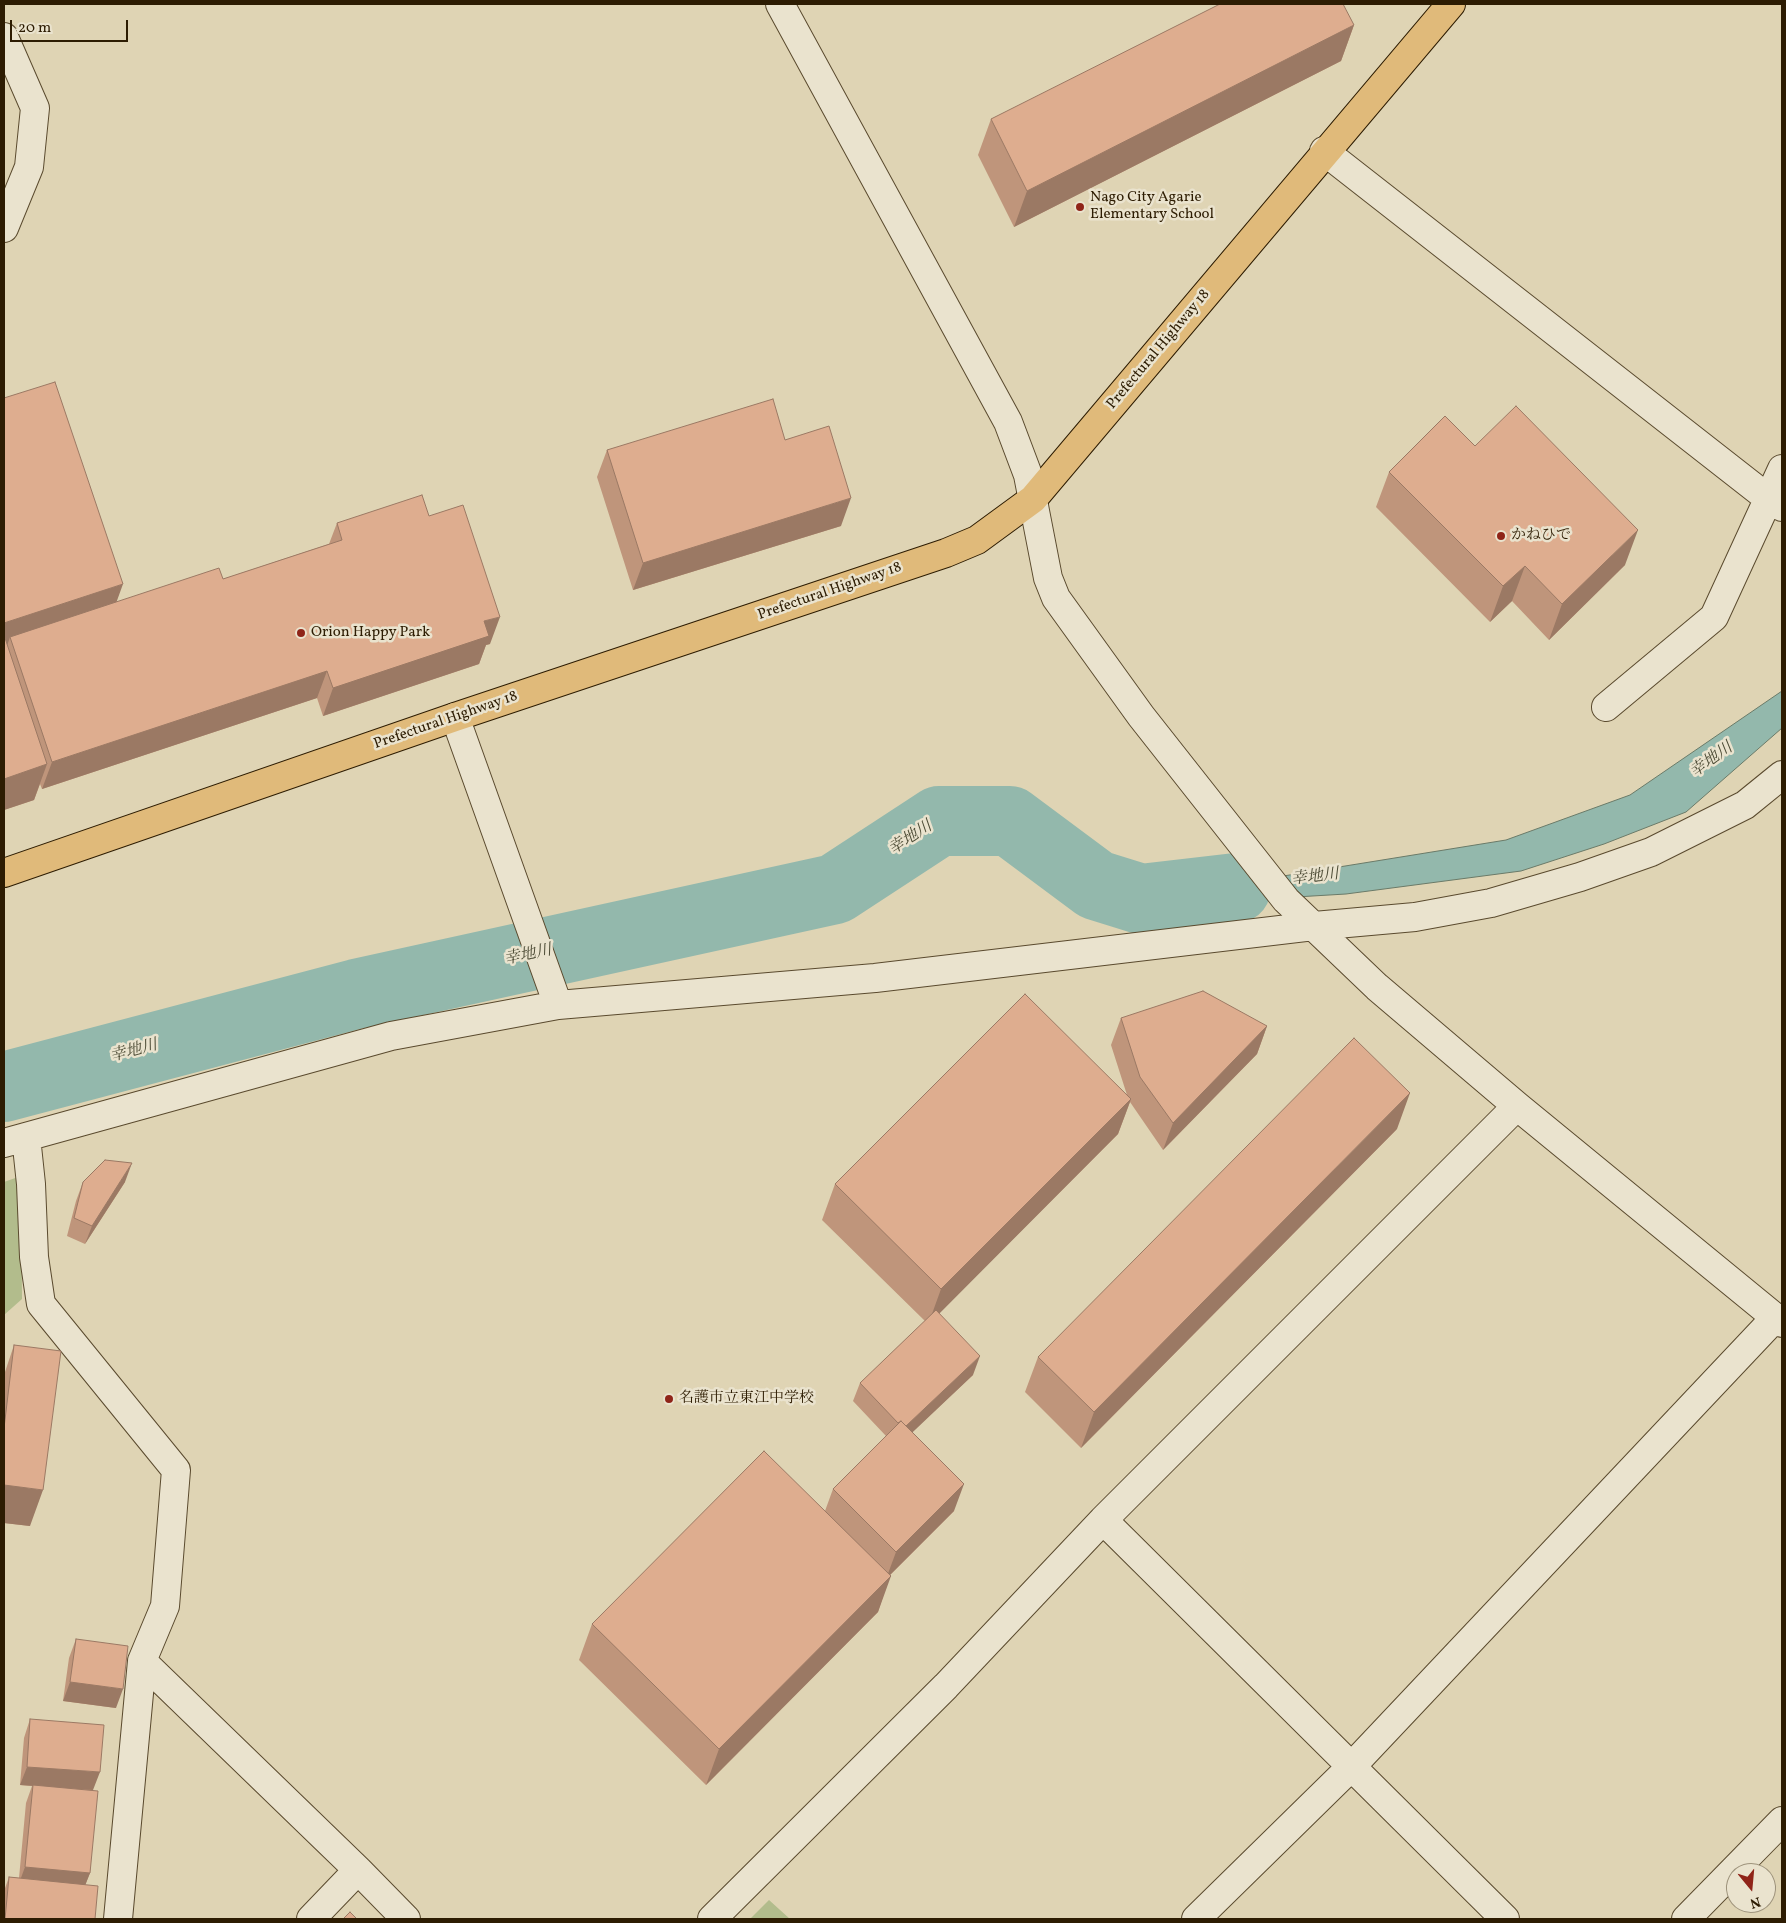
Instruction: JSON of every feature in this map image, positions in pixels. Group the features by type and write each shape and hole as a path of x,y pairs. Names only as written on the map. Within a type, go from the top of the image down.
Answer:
{"main road":[{"name":"Prefectural Highway 18","path":"4,873 455,718 946,553 977,540 1033,499 1450,4"}],"street":[{"path":"780,4 1008,422 1028,475 1048,578 1056,598 1141,716 1286,900 1377,987 1517,1106 1779,1320 1352,1766 1196,1919"},
{"path":"4,37 35,108 29,167 4,228"},
{"path":"1324,152 1776,503"},
{"path":"1606,707 1714,617 1776,503 1782,469"},
{"path":"455,718 547,981 558,1005"},
{"path":"118,1919 142,1661 165,1606 176,1470 41,1304 34,1257 31,1184 15,1140 391,1036 558,1005 876,978 1314,926 1415,917 1491,903 1580,877 1651,852 1737,809 1782,775"},
{"path":"712,1919 946,1686 1103,1520 1517,1106"},
{"path":"1103,1520 1505,1919"},
{"path":"142,1661 406,1919"},
{"path":"1686,1919 1782,1821"},
{"path":"311,1919 358,1870"}],"green space":[{"path":"21,1176 22,1299 4,1315 4,1182"},
{"path":"769,1900 790,1919 750,1919"}],"water":[{"path":"1782,691 1782,728 1686,812 1604,844 1521,871 1346,894 1195,903 1141,899 1506,840 1630,795"}],"building":[{"path":"1220,4 1343,4 1354,25 1027,191 991,119"},
{"path":"55,382 123,584 4,623 4,398"},
{"path":"773,399 785,440 829,426 851,498 643,563 607,450"},
{"name":"かねひで","path":"1516,406 1638,530 1562,604 1525,566 1503,586 1389,472 1445,416 1475,446"},
{"path":"422,495 429,516 463,505 500,617 484,621 489,636 333,688 327,671 52,762 10,637 219,568 223,579 342,540 337,523"},
{"path":"4,635 47,764 4,779"},
{"path":"1203,991 1267,1026 1173,1123 1140,1077 1121,1018"},
{"path":"1025,994 1131,1099 941,1289 835,1184"},
{"path":"1354,1038 1410,1093 1094,1412 1038,1357"},
{"path":"105,1160 132,1163 92,1226 74,1218 83,1182"},
{"path":"936,1310 980,1356 906,1426 901,1421 898,1423 860,1383"},
{"path":"14,1345 61,1351 43,1490 4,1485 4,1428"},
{"path":"901,1421 964,1484 896,1552 833,1489"},
{"path":"764,1451 891,1576 719,1749 592,1624"},
{"path":"76,1639 128,1646 123,1689 70,1682"},
{"path":"30,1719 104,1725 100,1772 27,1767"},
{"path":"33,1785 98,1791 90,1873 25,1867"},
{"path":"9,1877 98,1886 95,1919 5,1919"},
{"path":"350,1912 357,1919 343,1919"}],"waterway":[{"name":"幸地川","path":"4,1087 356,994 835,889 939,821 1010,821 1096,885 1141,899 1236,888"}],"place":[{"name":"Nago City Agarie Elementary School","path":"1080,207"},
{"name":"かねひで","path":"1501,536"},
{"name":"Orion Happy Park","path":"301,633"},
{"name":"名護市立東江中学校","path":"669,1399"}]}
